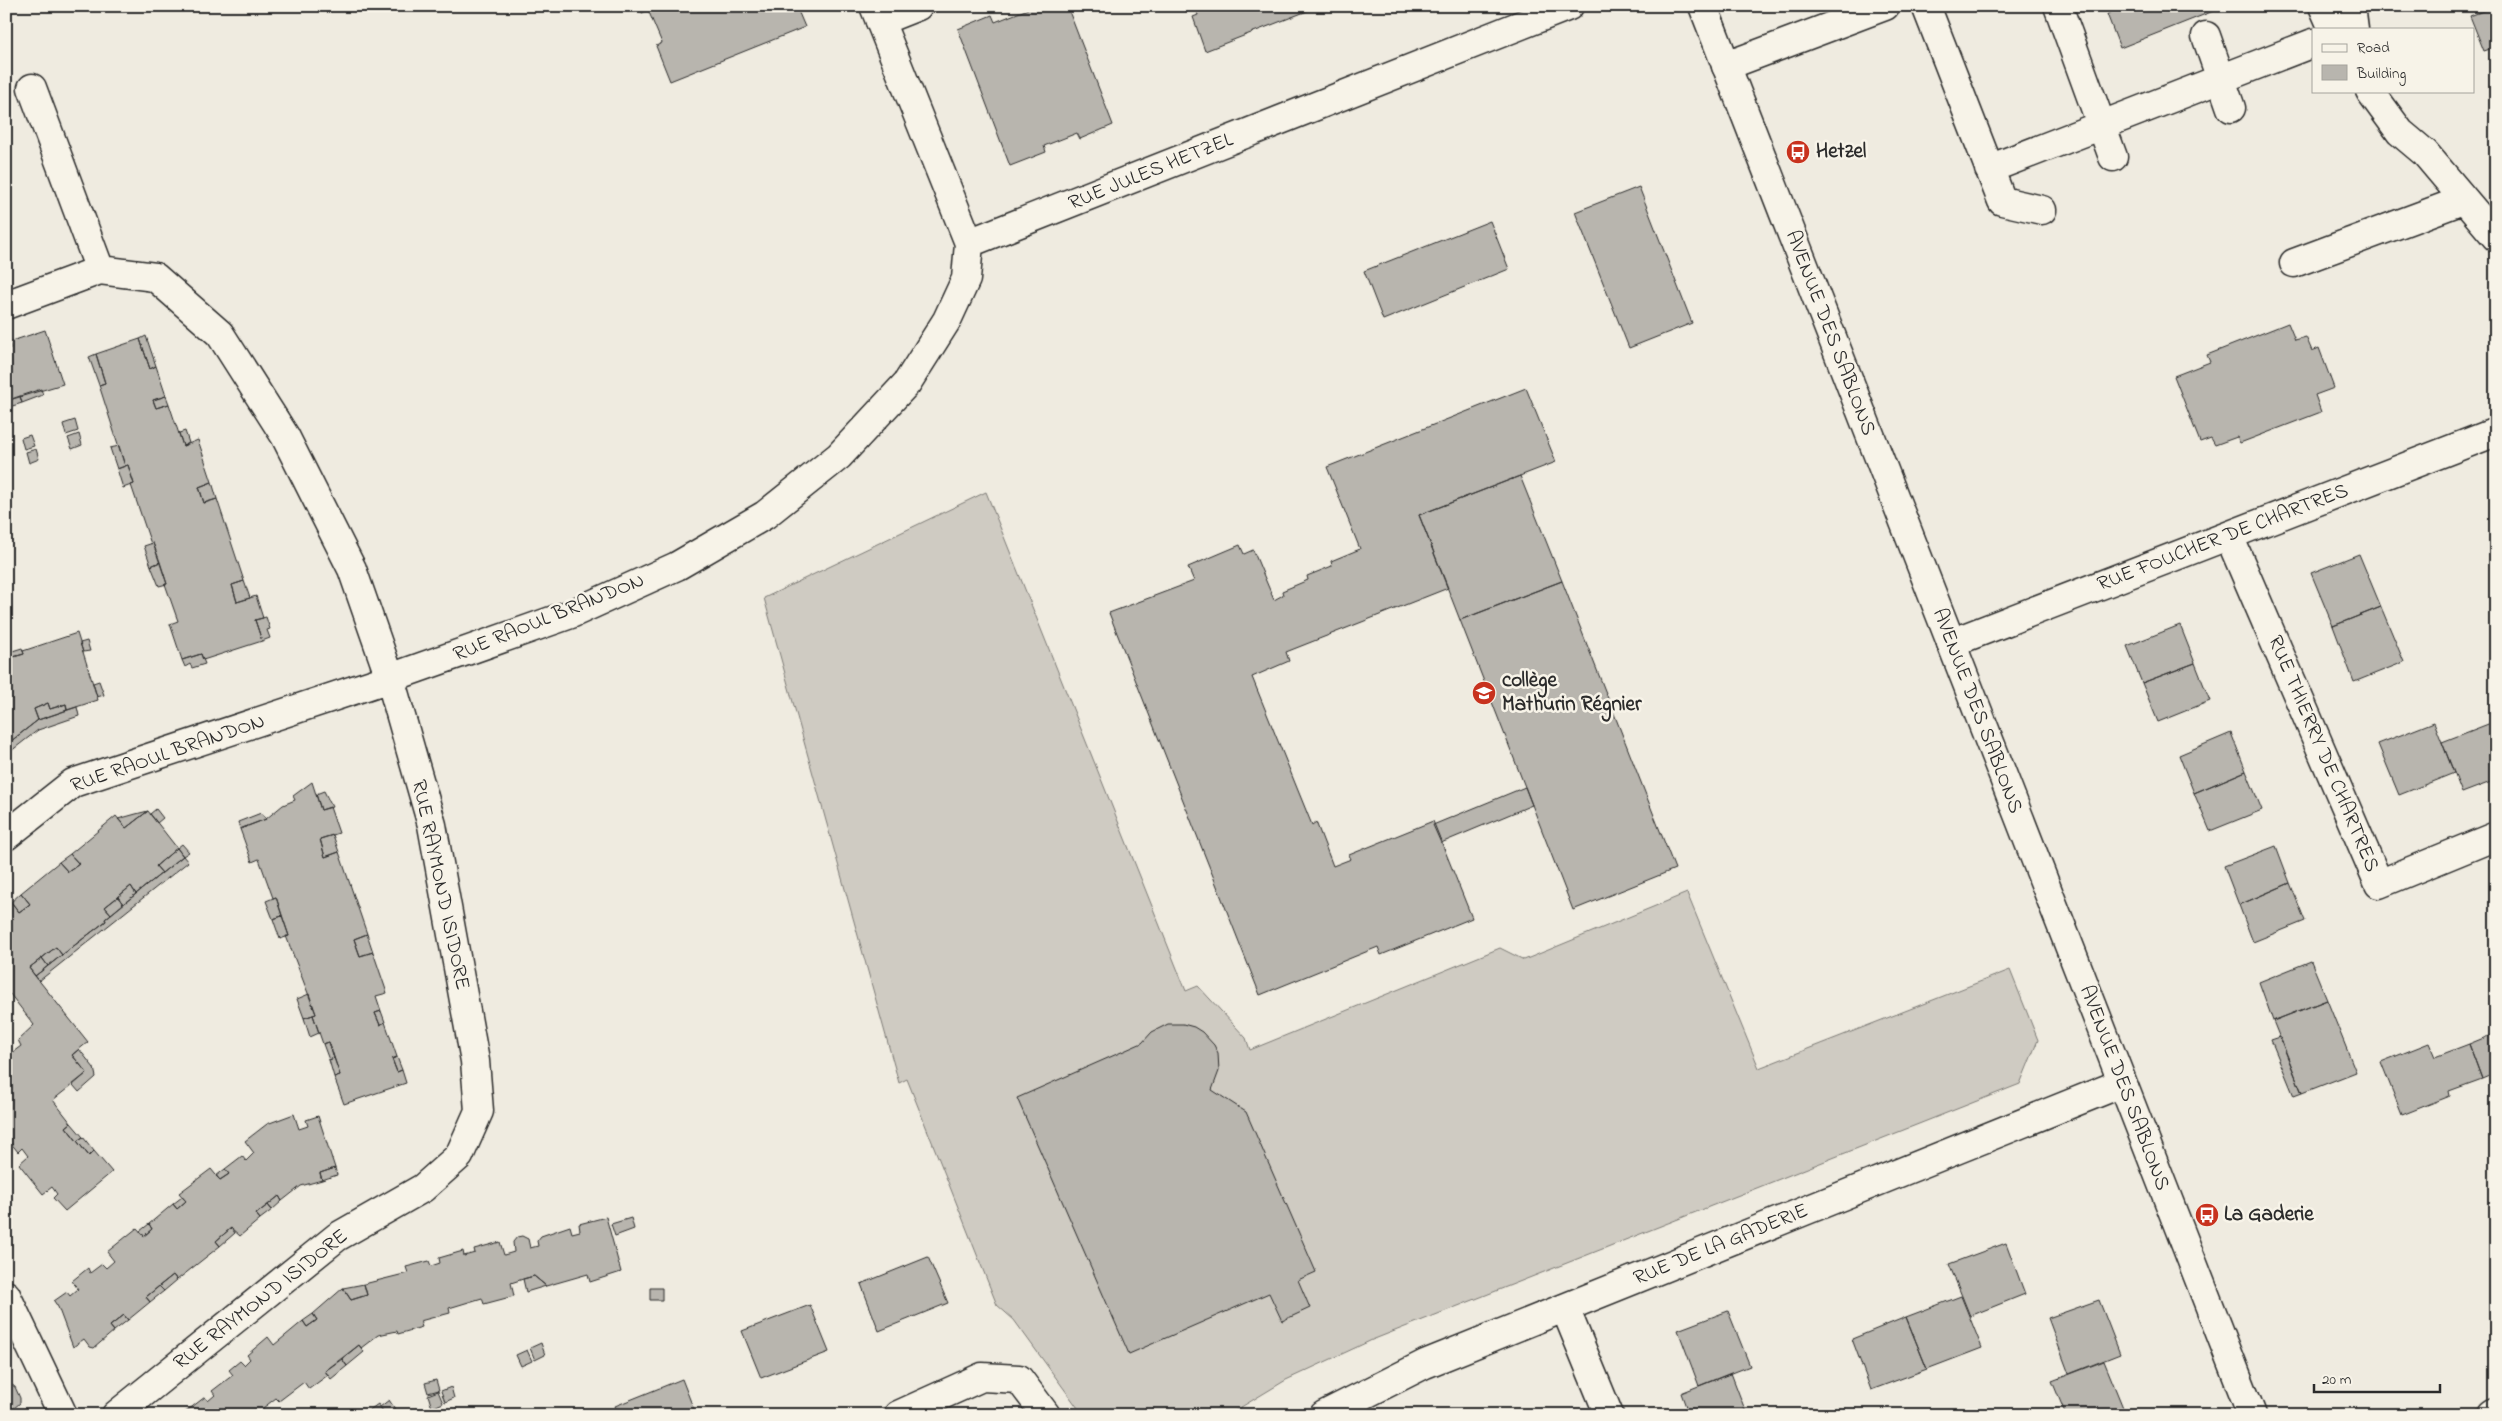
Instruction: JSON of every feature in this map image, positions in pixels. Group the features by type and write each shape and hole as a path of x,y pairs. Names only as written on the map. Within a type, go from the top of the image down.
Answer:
{"street":[{"path":"918,6 877,14 969,244"},
{"name":"RUE JULES HETZEL","path":"969,244 1570,6"},
{"name":"AVENUE DES SABLONS","path":"1703,6 2252,1415"},
{"path":"1726,66 1885,6"},
{"path":"1926,6 2002,201 2042,210"},
{"path":"2058,6 2113,157"},
{"path":"2323,6 2333,28"},
{"path":"2351,6 2354,28"},
{"path":"2206,36 2231,108"},
{"path":"1990,168 2312,43"},
{"path":"32,88 100,270"},
{"path":"2371,92 2400,132 2425,154 2496,237"},
{"path":"2294,263 2463,200"},
{"name":"RUE RAOUL BRANDON","path":"6,836 73,783 390,678 571,614 678,566 765,515 839,456 907,383 947,320 966,279 969,244"},
{"name":"RUE RAYMOND ISIDORE","path":"6,305 100,270 155,277 220,334 285,436 352,570 390,678 432,825 475,1062 479,1111 459,1156 423,1188 337,1237 116,1415"},
{"name":"RUE FOUCHER DE CHARTRES","path":"1951,643 2496,432"},
{"name":"RUE THIERRY DE CHARTRES","path":"2229,536 2379,884 2496,836"},
{"name":"RUE DE LA GADERIE","path":"1324,1415 1425,1364 2122,1083"},
{"path":"6,1295 63,1415"},
{"path":"1566,1308 1609,1415"},
{"path":"898,1415 982,1376 1019,1379 1046,1415"}],"shaded area":[{"path":"986,492 1186,991 1198,986 1246,1038 1250,1050 1500,948 1524,960 1687,893 1759,1068 2010,970 2038,1040 2020,1084 1372,1340 1286,1380 1228,1415 1083,1415 1014,1320 997,1305 907,1079 899,1083 764,598"}],"building":[{"path":"640,6 796,6 805,27 670,81 656,46 662,43 648,10 642,13"},
{"path":"1027,6 1067,6 1113,125 1080,139 1077,133 1044,146 1046,152 1010,166 958,29 992,15 995,22 1028,9"},
{"path":"1195,6 1320,6 1205,51 1193,17 1198,15"},
{"path":"2113,6 2226,6 2120,48 2107,14 2114,11"},
{"path":"2496,6 2496,64 2490,49 2484,51 2470,16"},
{"path":"1639,187 1692,323 1629,348 1575,212"},
{"path":"1490,221 1509,269 1383,320 1364,271"},
{"path":"2288,323 2295,340 2306,337 2312,351 2319,348 2334,388 2315,395 2321,412 2240,443 2237,437 2215,445 2211,438 2200,442 2174,376 2210,362 2207,355"},
{"path":"45,330 63,384 6,401 6,349 11,348 9,342"},
{"path":"146,336 156,366 150,369 140,339"},
{"path":"140,339 150,369 156,366 166,396 153,400 156,408 169,404 183,446 198,440 212,482 199,487 204,503 217,499 244,581 232,585 237,602 256,596 263,618 255,620 262,641 203,660 201,654 182,660 170,624 178,621 165,584 167,584 153,543 151,544 131,485 134,484 128,465 125,466 99,385 105,383 96,354"},
{"path":"96,354 105,383 99,385 89,357"},
{"path":"1526,388 1556,462 1419,515 1448,588 1286,652 1289,661 1252,677 1312,825 1316,822 1333,866 1351,859 1349,855 1433,821 1472,918 1381,955 1378,947 1260,995 1109,613 1194,581 1188,567 1240,545 1244,554 1253,550 1274,600 1283,595 1282,591 1308,580 1307,576 1332,566 1331,561 1360,549 1327,467"},
{"path":"41,389 43,395 22,403 20,396"},
{"path":"20,396 22,403 6,408 6,401"},
{"path":"166,396 169,404 156,408 153,400"},
{"path":"75,420 78,431 66,435 63,424"},
{"path":"185,431 189,443 183,446 179,433"},
{"path":"79,434 82,445 72,449 68,438"},
{"path":"30,435 34,446 24,449 21,438"},
{"path":"119,446 125,466 117,469 110,448"},
{"path":"36,449 39,459 29,463 26,452"},
{"path":"128,465 134,484 123,488 117,469"},
{"path":"1520,476 1562,581 1460,620 1419,515"},
{"path":"212,482 217,499 204,503 199,487"},
{"path":"153,543 160,562 151,566 144,546"},
{"path":"2359,554 2381,607 2333,626 2311,573"},
{"path":"160,562 167,584 159,586 151,566"},
{"path":"244,581 250,598 237,602 232,585"},
{"path":"1562,581 1675,869 1573,910 1460,620"},
{"path":"2381,607 2404,662 2354,682 2333,626"},
{"path":"266,617 270,629 267,630 270,638 262,641 255,620"},
{"path":"2180,625 2195,663 2142,683 2127,646"},
{"path":"77,633 98,700 67,710 66,704 50,709 48,703 34,709 38,720 6,745 6,659 24,654 23,651"},
{"path":"87,641 90,651 83,652 80,643"},
{"path":"22,648 24,654 6,659 6,653"},
{"path":"201,654 205,664 192,668 190,664 185,667 182,660"},
{"path":"2195,663 2210,701 2158,722 2142,683"},
{"path":"99,681 104,695 97,697 93,683"},
{"path":"48,703 50,709 66,704 67,710 38,720 34,709"},
{"path":"77,707 79,716 38,730 6,755 6,745 38,720"},
{"path":"2496,721 2496,780 2462,793 2442,742"},
{"path":"2434,722 2454,773 2399,795 2378,744"},
{"path":"2231,733 2246,771 2194,793 2179,755"},
{"path":"2246,771 2262,810 2210,831 2194,793"},
{"path":"312,782 321,810 330,807 339,833 320,839 325,857 339,852 367,934 354,939 360,956 373,952 387,993 376,996 381,1011 375,1013 380,1025 385,1022 397,1057 392,1059 397,1072 402,1070 406,1083 344,1104 334,1077 340,1075 329,1042 323,1044 313,1015 316,1014 286,936 289,936 276,897 273,898 259,859 252,862 240,829 266,819 283,805 295,800 293,796"},
{"path":"1525,787 1532,805 1441,843 1433,825"},
{"path":"324,791 332,807 321,810 316,794"},
{"path":"156,809 163,818 157,823 150,814"},
{"path":"148,811 177,848 156,866 162,873 136,894 131,886 105,907 111,914 105,919 106,921 62,955 56,947 29,968 88,1042 72,1055 87,1073 53,1100 71,1123 66,1127 89,1156 94,1151 112,1172 65,1211 53,1198 57,1194 52,1187 43,1194 19,1164 28,1156 22,1148 18,1152 6,1137 6,1066 13,1060 9,1055 21,1046 18,1040 34,1025 10,994 6,996 6,906 11,902 19,912 30,904 21,893 59,862 68,872 79,864 70,854 116,816 126,828"},
{"path":"148,811 126,828 118,819 136,814"},
{"path":"261,813 266,819 240,829 238,822"},
{"path":"333,835 339,852 325,857 320,839"},
{"path":"182,844 189,852 183,856 177,848"},
{"path":"2276,846 2290,883 2239,905 2224,866"},
{"path":"177,848 183,856 162,873 156,866"},
{"path":"70,854 79,864 68,872 59,862"},
{"path":"183,856 188,862 39,981 35,976 106,921 105,919"},
{"path":"2290,883 2305,921 2253,942 2239,905"},
{"path":"131,886 136,894 123,904 118,897"},
{"path":"21,893 30,904 19,912 11,902"},
{"path":"118,897 123,904 111,914 105,907"},
{"path":"276,897 282,916 273,919 266,901"},
{"path":"282,916 289,936 280,939 273,919"},
{"path":"367,934 373,952 360,956 354,939"},
{"path":"56,947 62,955 48,966 42,958"},
{"path":"42,958 48,966 35,976 29,968"},
{"path":"2311,961 2327,1000 2273,1021 2259,982"},
{"path":"309,994 316,1014 304,1018 297,999"},
{"path":"2327,1000 2356,1072 2302,1093 2273,1021"},
{"path":"381,1011 385,1022 380,1025 375,1013"},
{"path":"313,1015 319,1033 310,1037 304,1018"},
{"path":"1168,1024 1183,1024 1194,1027 1202,1032 1214,1045 1218,1053 1219,1071 1212,1090 1246,1112 1316,1272 1298,1280 1310,1308 1282,1321 1269,1293 1129,1354 1017,1098 1142,1043 1152,1032"},
{"path":"2496,1033 2496,1073 2482,1079 2469,1044"},
{"path":"2280,1037 2302,1093 2294,1096 2271,1040"},
{"path":"329,1042 334,1058 329,1060 323,1044"},
{"path":"2429,1043 2435,1057 2469,1044 2482,1079 2449,1091 2450,1096 2402,1115 2381,1062"},
{"path":"79,1049 94,1068 96,1077 79,1092 73,1085 87,1073 72,1055"},
{"path":"397,1057 402,1070 397,1072 392,1059"},
{"path":"334,1058 340,1075 334,1077 329,1060"},
{"path":"294,1114 299,1129 308,1126 306,1120 318,1116 335,1168 320,1173 322,1180 301,1186 282,1201 279,1196 256,1214 260,1219 240,1236 231,1228 216,1241 220,1246 177,1280 173,1275 146,1297 150,1302 128,1320 124,1315 110,1326 114,1331 94,1348 90,1347 84,1339 73,1347 54,1301 67,1292 70,1296 78,1289 72,1281 88,1268 90,1273 102,1264 106,1268 114,1261 107,1252 137,1228 144,1236 152,1229 149,1224 173,1204 177,1209 186,1201 179,1193 211,1169 220,1180 229,1174 225,1169 242,1156 246,1161 254,1153 245,1141 267,1124"},
{"path":"71,1123 83,1137 77,1141 66,1127"},
{"path":"83,1137 94,1151 89,1156 77,1141"},
{"path":"335,1168 337,1175 322,1180 320,1173"},
{"path":"225,1169 229,1174 220,1180 216,1176"},
{"path":"279,1196 282,1201 272,1210 268,1205"},
{"path":"182,1197 186,1201 177,1209 173,1204"},
{"path":"268,1205 272,1210 260,1219 256,1214"},
{"path":"606,1217 621,1272 590,1282 588,1274 546,1286 534,1276 511,1283 514,1296 484,1304 482,1298 449,1308 450,1313 420,1321 422,1327 398,1334 397,1331 378,1335 361,1348 359,1345 325,1371 328,1375 309,1389 304,1382 279,1401 276,1398 263,1408 267,1415 184,1413 205,1397 208,1401 215,1395 212,1391 233,1375 229,1370 240,1361 244,1365 250,1359 247,1355 268,1337 274,1345 303,1321 307,1327 317,1320 313,1314 343,1288 351,1300 367,1295 364,1284 408,1273 406,1267 429,1261 431,1266 440,1263 439,1258 463,1251 464,1256 475,1253 474,1249 500,1242 504,1255 514,1252 513,1242 517,1237 522,1236 528,1239 530,1248 538,1246 537,1241 541,1236 570,1226 572,1233 580,1231 579,1224"},
{"path":"631,1218 634,1229 615,1236 611,1224"},
{"path":"149,1224 152,1229 144,1236 140,1231"},
{"path":"231,1228 235,1233 220,1246 216,1241"},
{"path":"2006,1243 2025,1294 1970,1316 1949,1264"},
{"path":"928,1257 948,1303 879,1331 861,1284"},
{"path":"173,1275 177,1280 164,1291 159,1286"},
{"path":"534,1276 546,1286 526,1292 523,1279"},
{"path":"364,1284 367,1295 351,1300 343,1288"},
{"path":"159,1286 164,1291 150,1302 146,1297"},
{"path":"650,1288 662,1288 662,1300 650,1300"},
{"path":"1961,1296 1982,1348 1927,1369 1906,1317"},
{"path":"2099,1300 2120,1354 2069,1374 2048,1318"},
{"path":"810,1305 829,1352 761,1378 742,1331"},
{"path":"1728,1311 1750,1366 1699,1386 1678,1330"},
{"path":"313,1314 317,1320 307,1327 303,1321"},
{"path":"124,1315 128,1320 114,1331 110,1326"},
{"path":"1906,1317 1927,1369 1871,1390 1852,1339"},
{"path":"541,1343 545,1355 535,1360 530,1348"},
{"path":"359,1345 364,1352 347,1366 342,1359"},
{"path":"527,1350 532,1361 521,1366 516,1355"},
{"path":"342,1359 347,1366 331,1379 325,1371"},
{"path":"2104,1361 2126,1415 2066,1415 2052,1381"},
{"path":"1731,1373 1747,1415 1689,1415 1681,1393"},
{"path":"682,1379 696,1415 619,1415 615,1406"},
{"path":"436,1380 439,1390 428,1393 425,1383"},
{"path":"6,1381 15,1387 20,1403 6,1415"},
{"path":"451,1387 454,1398 445,1402 441,1391"},
{"path":"438,1391 443,1403 432,1408 428,1395"},
{"path":"389,1400 395,1409 386,1415 380,1407"},
{"path":"378,1404 384,1413 371,1415 368,1411"}],"place":[{"name":"Hetzel","path":"1798,152"},
{"name":"collège Mathurin Régnier","path":"1484,693"},
{"name":"La Gaderie","path":"2207,1215"}]}
